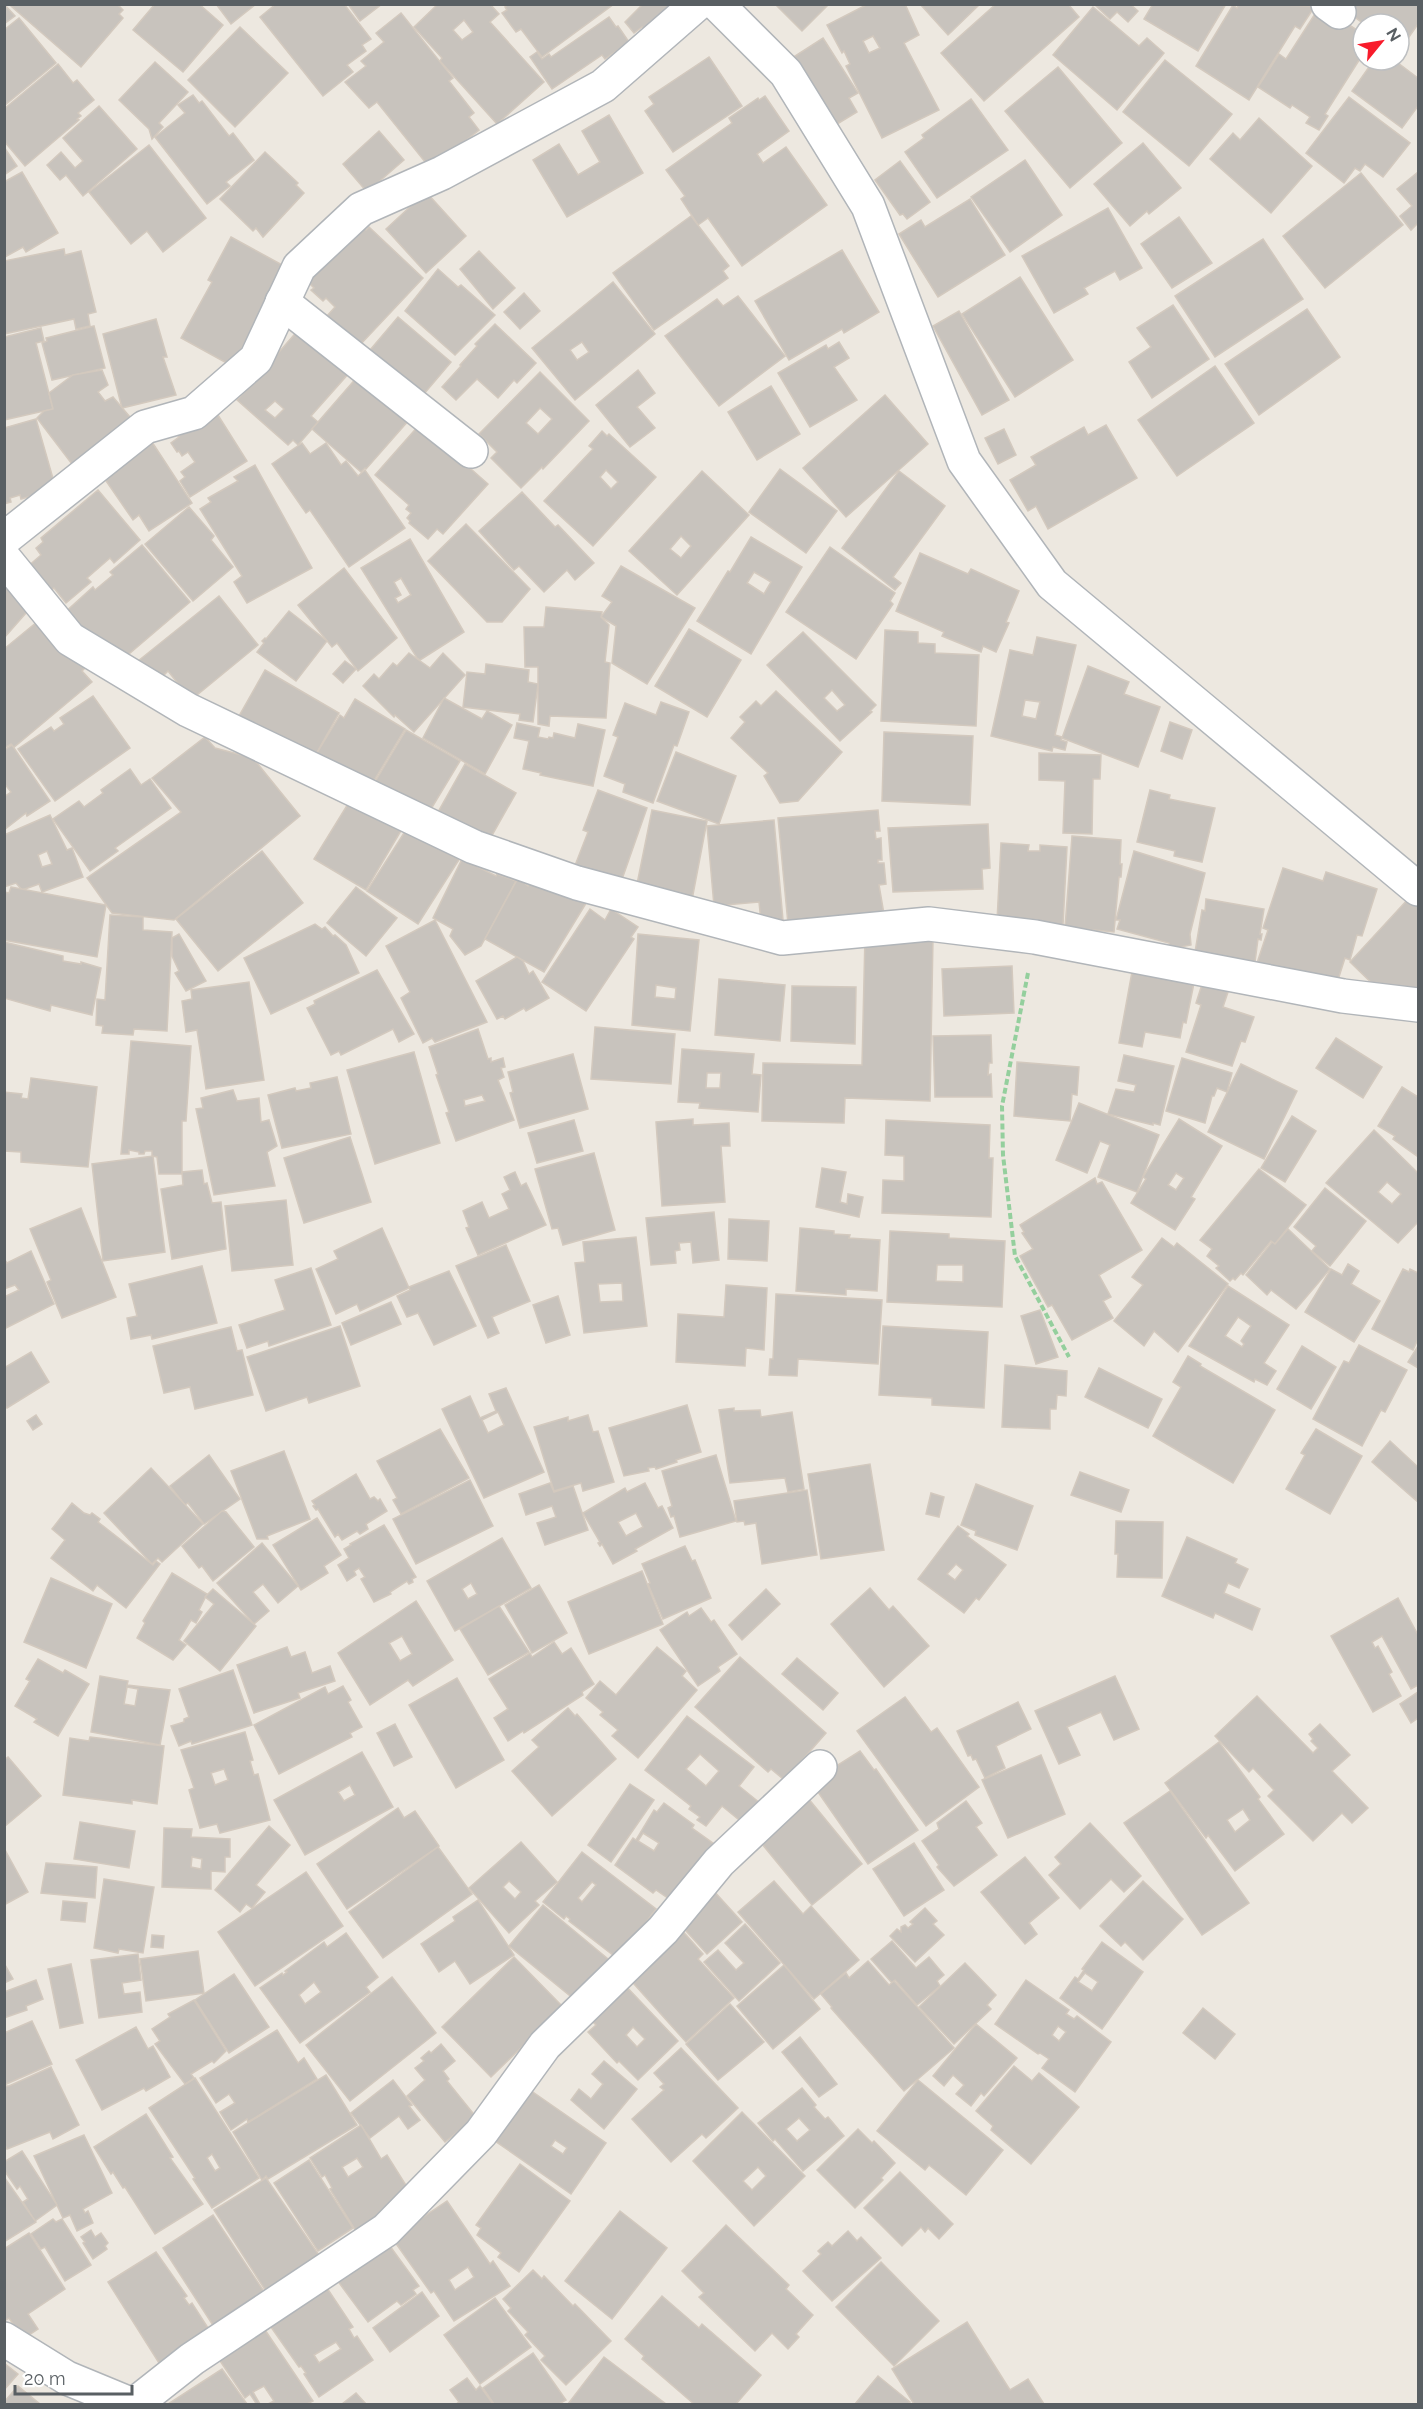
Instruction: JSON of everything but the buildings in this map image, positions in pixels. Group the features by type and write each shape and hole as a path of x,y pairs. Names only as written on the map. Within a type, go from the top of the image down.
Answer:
{"street":[{"path":"4,539 145,427 194,413 256,360 299,267 361,209 442,173 603,86 697,4"},
{"path":"717,4 786,73 868,206 964,461 1052,584 1419,889"},
{"path":"282,302 471,451"},
{"path":"4,558 70,639 188,710 474,847 577,883 782,938 928,924 1035,937 1343,996 1419,1005"},
{"path":"135,2404 192,2360 386,2230 481,2133 545,2045 663,1930 718,1862 820,1767"},
{"path":"4,2339 68,2378 130,2404"}],"path":[{"path":"1035,937 1002,1106 1003,1155 1015,1256 1069,1357"}]}
